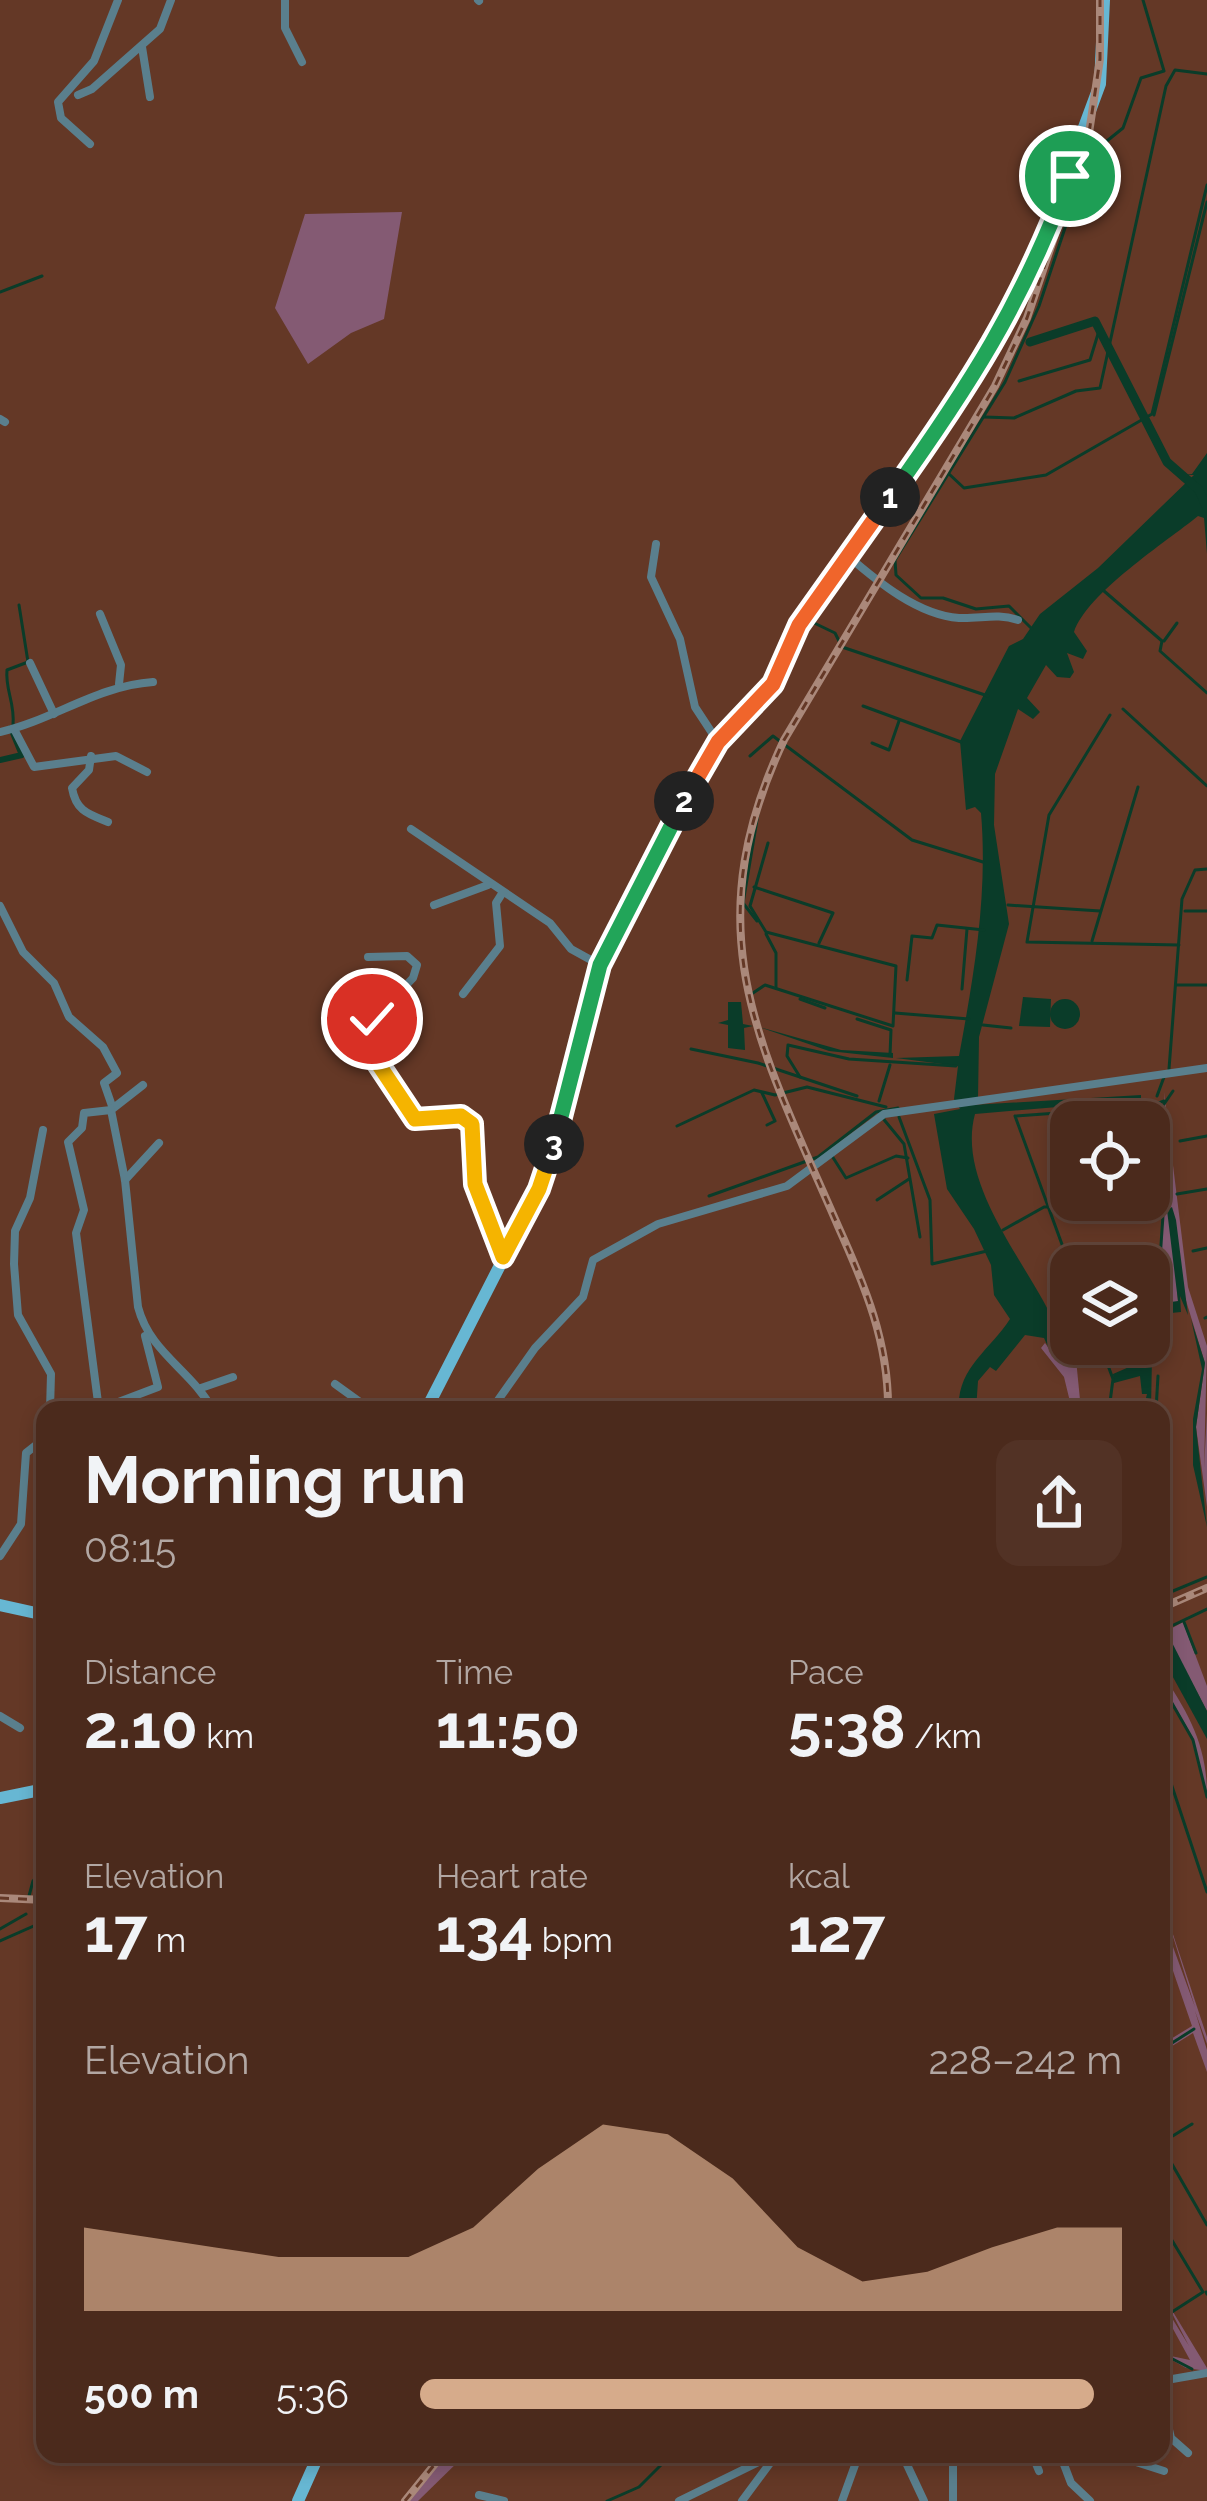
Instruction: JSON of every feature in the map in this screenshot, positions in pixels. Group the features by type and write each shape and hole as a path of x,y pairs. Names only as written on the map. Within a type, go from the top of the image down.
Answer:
{"main road":[{"path":"431,1401 546,1172 600,965 718,742 773,684 799,625 959,400 1032,274 1100,84 1104,0"},
{"path":"0,1605 36,1613"},
{"path":"0,1798 36,1791"},
{"path":"298,2501 315,2463"}],"street":[{"path":"91,144 61,118 58,102 94,61 118,0"},
{"path":"78,94 160,29 171,0"},
{"path":"286,0 285,28 302,62"},
{"path":"142,47 151,97"},
{"path":"656,544 651,577 680,639 695,707 718,742"},
{"path":"848,556 919,607 958,618 997,614 1018,620"},
{"path":"100,614 121,665 119,684"},
{"path":"30,663 54,714"},
{"path":"147,772 124,758 92,756 34,767 9,730 119,684 153,682"},
{"path":"92,756 89,770 72,788 74,802 91,817 108,822"},
{"path":"411,829 550,923 571,950 600,965"},
{"path":"434,905 489,884"},
{"path":"463,994 500,946 496,903 503,892"},
{"path":"0,906 23,952 54,983 69,1018 112,1059 117,1073 104,1083 125,1180 142,1326 158,1388 123,1401"},
{"path":"368,957 406,956 417,965 405,987 365,1028 365,1044 415,1119 461,1116 472,1124 475,1184 503,1257"},
{"path":"497,1401 535,1348 584,1297 593,1260 658,1224 788,1186 874,1117 1207,1068"},
{"path":"98,1401 76,1233 84,1210 68,1142 82,1128 84,1113 112,1108 143,1085"},
{"path":"43,1130 30,1198 15,1231 14,1264 18,1315 51,1374 50,1401"},
{"path":"125,1180 158,1143"},
{"path":"142,1326 164,1357 201,1388 208,1401"},
{"path":"201,1388 232,1377"},
{"path":"335,1384 359,1401"},
{"path":"0,1556 21,1524 22,1466 36,1447"},
{"path":"0,1716 16,1727 0,1730"},
{"path":"1170,2379 1207,2373"},
{"path":"1170,2434 1188,2452"},
{"path":"679,2501 757,2463"},
{"path":"742,2501 769,2463"},
{"path":"842,2501 856,2463"},
{"path":"906,2463 924,2501"},
{"path":"953,2463 953,2501"},
{"path":"1036,2463 1040,2471"},
{"path":"1064,2463 1073,2486 1090,2501"},
{"path":"1139,2463 1164,2471"},
{"path":"479,2495 504,2501"}],"shaded area":[{"path":"402,212 384,319 351,333 308,364 275,308 305,214"},
{"path":"1207,453 1207,554 1204,518 1198,516 1094,601 1074,632 1087,651 1083,659 1067,653 1074,672 1070,678 1057,677 1046,665 1027,698 1040,712 1033,719 1018,709 995,774 994,825 1009,924 979,1037 978,1098 971,1099 972,1105 1141,1095 1141,1100 1050,1101 1050,1108 975,1114 976,1170 1000,1227 1050,1314 1050,1351 1044,1338 1025,1335 996,1371 990,1367 978,1381 977,1401 960,1401 969,1371 1010,1319 994,1295 991,1265 974,1229 947,1189 934,1114 960,1109 954,1099 958,1066 896,1058 959,1056 983,874 981,813 975,807 966,810 960,741 1009,646 1023,639 1040,614 1098,568 1194,475 1184,475 1192,474"},
{"path":"1023,997 1051,999 1050,1027 1019,1026"},
{"path":"1065,999 1080,1014 1065,1029 1050,1014"},
{"path":"728,1002 741,1002 743,1024 753,1026 744,1028 745,1050 728,1048 728,1025 718,1023 728,1020"},
{"path":"759,1027 841,1050 893,1053 893,1058 829,1051"},
{"path":"1170,1141 1188,1287 1207,1346 1207,1507 1196,1427 1205,1363 1184,1294 1171,1207 1178,1302 1170,1303 1170,1245 1161,1245 1163,1221 1170,1221"},
{"path":"1170,1208 1176,1220 1188,1315 1180,1296 1181,1312 1171,1313 1171,1302 1178,1301"},
{"path":"1191,1319 1205,1363 1196,1427 1207,1527 1193,1465 1193,1419 1202,1369"},
{"path":"1054,1365 1077,1365 1080,1401 1070,1401 1064,1377"},
{"path":"1134,1365 1152,1365 1151,1401 1142,1394 1140,1376 1114,1383 1113,1374"},
{"path":"1183,1622 1207,1686 1207,1711 1170,1641 1170,1629"},
{"path":"1170,1639 1207,1711 1207,1739 1170,1672"},
{"path":"1170,1686 1194,1730 1204,1760 1207,1794 1193,1738 1170,1698"},
{"path":"1170,1925 1207,2037 1207,2044 1195,2011 1207,2050 1207,2072 1193,2033 1170,2047 1170,2039 1192,2026 1170,1962 1170,1939 1195,2007"},
{"path":"1170,2307 1207,2371 1186,2368 1170,2359 1190,2360 1170,2315 1189,2346"},
{"path":"438,2463 457,2463 418,2501 408,2501"}],"waterway":[{"path":"1032,629 1009,606 976,609 943,598 921,598 896,575 895,560 1005,382 1039,306 1092,153 1123,128 1141,78 1164,71 1143,0"},
{"path":"984,417 1014,418 1076,391 1100,388 1166,86 1175,70 1207,74"},
{"path":"948,473 964,488 1046,475 1152,414 1207,185"},
{"path":"1154,415 1207,202"},
{"path":"0,292 42,276"},
{"path":"1030,342 1095,321 1167,462 1199,490 1207,508"},
{"path":"1019,381 1090,360 1098,334"},
{"path":"1104,591 1162,641 1160,651 1207,693"},
{"path":"13,725 7,670 28,662 19,605"},
{"path":"812,622 835,633 842,647 988,696"},
{"path":"1164,641 1177,623"},
{"path":"863,706 961,742"},
{"path":"1123,709 1207,786"},
{"path":"1110,715 1049,815 1027,942 1179,945"},
{"path":"872,743 889,750 899,721"},
{"path":"0,760 22,755 11,728"},
{"path":"750,756 773,736 912,840 983,862"},
{"path":"1092,941 1138,787"},
{"path":"757,921 743,903 761,796"},
{"path":"753,993 765,985 893,1026 896,966 766,932 750,906 768,843"},
{"path":"1169,1069 1182,899 1195,870 1207,869"},
{"path":"754,887 833,913 819,943"},
{"path":"1008,905 1100,911"},
{"path":"1185,911 1207,911"},
{"path":"907,980 912,936 932,938 937,925 984,930"},
{"path":"962,989 967,929"},
{"path":"766,934 776,953 776,987"},
{"path":"1176,985 1207,985"},
{"path":"800,999 825,1008"},
{"path":"895,1013 969,1019"},
{"path":"857,1019 891,1030 890,1055"},
{"path":"983,1025 1011,1028"},
{"path":"800,1077 787,1056 788,1045 849,1059 956,1066"},
{"path":"691,1049 758,1063 857,1096"},
{"path":"879,1101 890,1065"},
{"path":"1157,1096 1164,1077"},
{"path":"677,1126 754,1090 775,1095 807,1087 886,1107"},
{"path":"1166,1101 1173,1091"},
{"path":"762,1093 775,1121 767,1125"},
{"path":"709,1196 818,1157 876,1112 898,1108"},
{"path":"1050,1113 1015,1116 1050,1212"},
{"path":"881,1116 904,1144 920,1237"},
{"path":"899,1117 930,1200 932,1264 987,1251"},
{"path":"1180,1141 1207,1136"},
{"path":"832,1156 846,1178 896,1156 908,1158"},
{"path":"877,1200 909,1179"},
{"path":"1177,1194 1207,1189"},
{"path":"1003,1230 1050,1207"},
{"path":"1053,1221 1062,1245"},
{"path":"1161,1245 1163,1221"},
{"path":"1193,1251 1207,1248"},
{"path":"1108,1365 1113,1379 1110,1401"},
{"path":"1157,1401 1158,1376"},
{"path":"1170,1592 1207,1577"},
{"path":"1170,1627 1207,1609"},
{"path":"1184,1622 1196,1653"},
{"path":"1170,1700 1193,1740 1207,1797"},
{"path":"1170,1780 1207,1892"},
{"path":"29,1896 36,1878"},
{"path":"0,1929 26,1914"},
{"path":"0,1941 36,1925"},
{"path":"1170,2044 1194,2029"},
{"path":"1170,2138 1192,2124"},
{"path":"1170,2161 1207,2225"},
{"path":"1170,2237 1203,2292 1172,2312"},
{"path":"1170,2358 1192,2369"},
{"path":"607,2501 639,2487 663,2463"}],"railway":[{"path":"888,1401 880,1338 866,1293 763,1044 748,988 741,931 743,872 757,809 784,740 995,386 1027,318 1089,133 1100,59 1100,0"},
{"path":"1170,1604 1207,1588"},
{"path":"0,1898 36,1900"},
{"path":"405,2501 436,2463"}],"route":[{"path":"372,1019 363,1033 365,1044 415,1119 461,1116 472,1124 475,1184 492,1216 503,1257 546,1172 600,965 656,865 698,771 718,742 773,684 799,625 944,424 999,338 1032,274 1070,176"}]}
